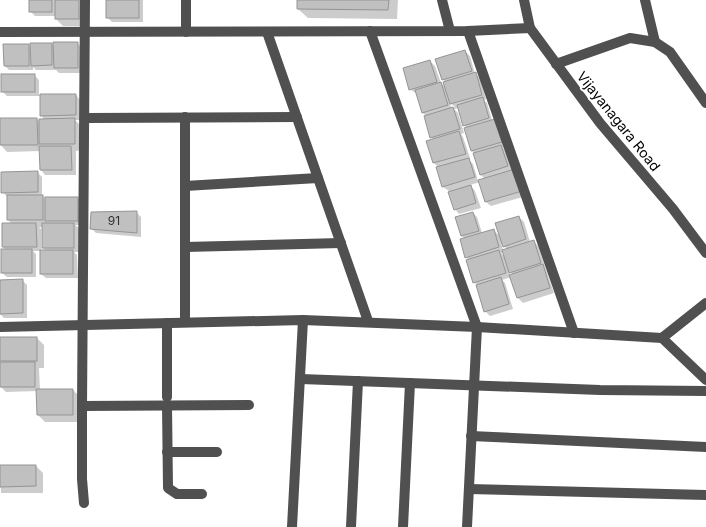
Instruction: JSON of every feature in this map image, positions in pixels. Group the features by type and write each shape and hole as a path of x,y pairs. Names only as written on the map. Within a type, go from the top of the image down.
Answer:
{"street":[{"path":"84,503 82,479 82,406 86,118 85,0"},
{"path":"186,0 186,32"},
{"path":"442,0 450,31"},
{"name":"Vijayanagara Road","path":"524,0 530,28 600,123 673,209 706,252"},
{"path":"644,0 655,42"},
{"path":"0,32 468,31 530,28"},
{"path":"370,31 477,327 467,527"},
{"path":"468,31 574,333"},
{"path":"267,32 368,321"},
{"path":"556,64 630,38 655,42 670,52 706,104"},
{"path":"185,117 185,322"},
{"path":"86,118 297,117"},
{"path":"185,186 318,178"},
{"path":"185,248 341,243"},
{"path":"662,338 706,303"},
{"path":"0,327 304,320 368,321 662,338 706,380"},
{"path":"292,527 304,320"},
{"path":"167,323 168,488 177,494 202,494"},
{"path":"301,379 706,391"},
{"path":"351,527 358,381"},
{"path":"403,527 410,383"},
{"path":"82,406 167,401 249,404"},
{"path":"471,436 706,447"},
{"path":"167,452 218,452"},
{"path":"469,489 706,496"}],"building":[{"path":"29,0 52,0 52,12 29,12"},
{"path":"55,0 79,0 79,19 55,19"},
{"path":"106,0 139,0 139,18 106,18"},
{"path":"297,0 389,0 388,10 297,9"},
{"path":"53,42 78,42 78,68 54,68"},
{"path":"30,43 52,43 52,65 31,66"},
{"path":"3,44 29,44 29,66 4,66"},
{"path":"465,50 472,71 442,80 435,59"},
{"path":"430,60 437,82 409,90 403,68"},
{"path":"476,72 482,95 450,104 443,82"},
{"path":"1,74 35,74 35,92 1,92"},
{"path":"441,82 448,105 422,113 415,90"},
{"path":"40,94 76,94 76,115 40,116"},
{"path":"483,97 489,118 463,126 457,105"},
{"path":"453,107 460,129 430,138 424,116"},
{"path":"0,118 37,118 38,145 0,145"},
{"path":"75,118 75,144 39,144 39,119"},
{"path":"495,119 502,142 471,151 464,128"},
{"path":"459,131 466,154 433,163 426,141"},
{"path":"501,145 508,166 480,175 473,153"},
{"path":"39,146 71,146 72,170 40,170"},
{"path":"469,158 475,177 442,187 436,167"},
{"path":"515,169 522,191 485,202 478,180"},
{"path":"38,171 38,192 1,193 1,172"},
{"path":"471,185 476,203 454,210 448,192"},
{"path":"7,195 43,195 43,220 7,220"},
{"path":"45,197 78,197 78,221 45,221"},
{"path":"137,211 137,233 90,229 91,212"},
{"path":"473,212 479,231 461,236 455,217"},
{"path":"519,216 526,239 503,247 495,223"},
{"path":"2,223 36,223 37,247 2,247"},
{"path":"42,223 74,223 74,248 42,248"},
{"path":"494,229 499,247 465,258 460,239"},
{"path":"534,240 541,263 509,273 502,250"},
{"path":"1,249 32,249 32,273 1,273"},
{"path":"40,250 73,250 73,274 40,274"},
{"path":"499,250 506,273 473,283 466,260"},
{"path":"543,264 550,288 517,298 509,275"},
{"path":"501,277 509,304 484,312 476,285"},
{"path":"23,279 23,313 0,314 0,280"},
{"path":"0,337 37,337 37,361 0,361"},
{"path":"0,362 35,362 35,387 0,387"},
{"path":"36,389 73,389 73,415 37,415"},
{"path":"0,465 36,465 36,486 0,487"}]}
